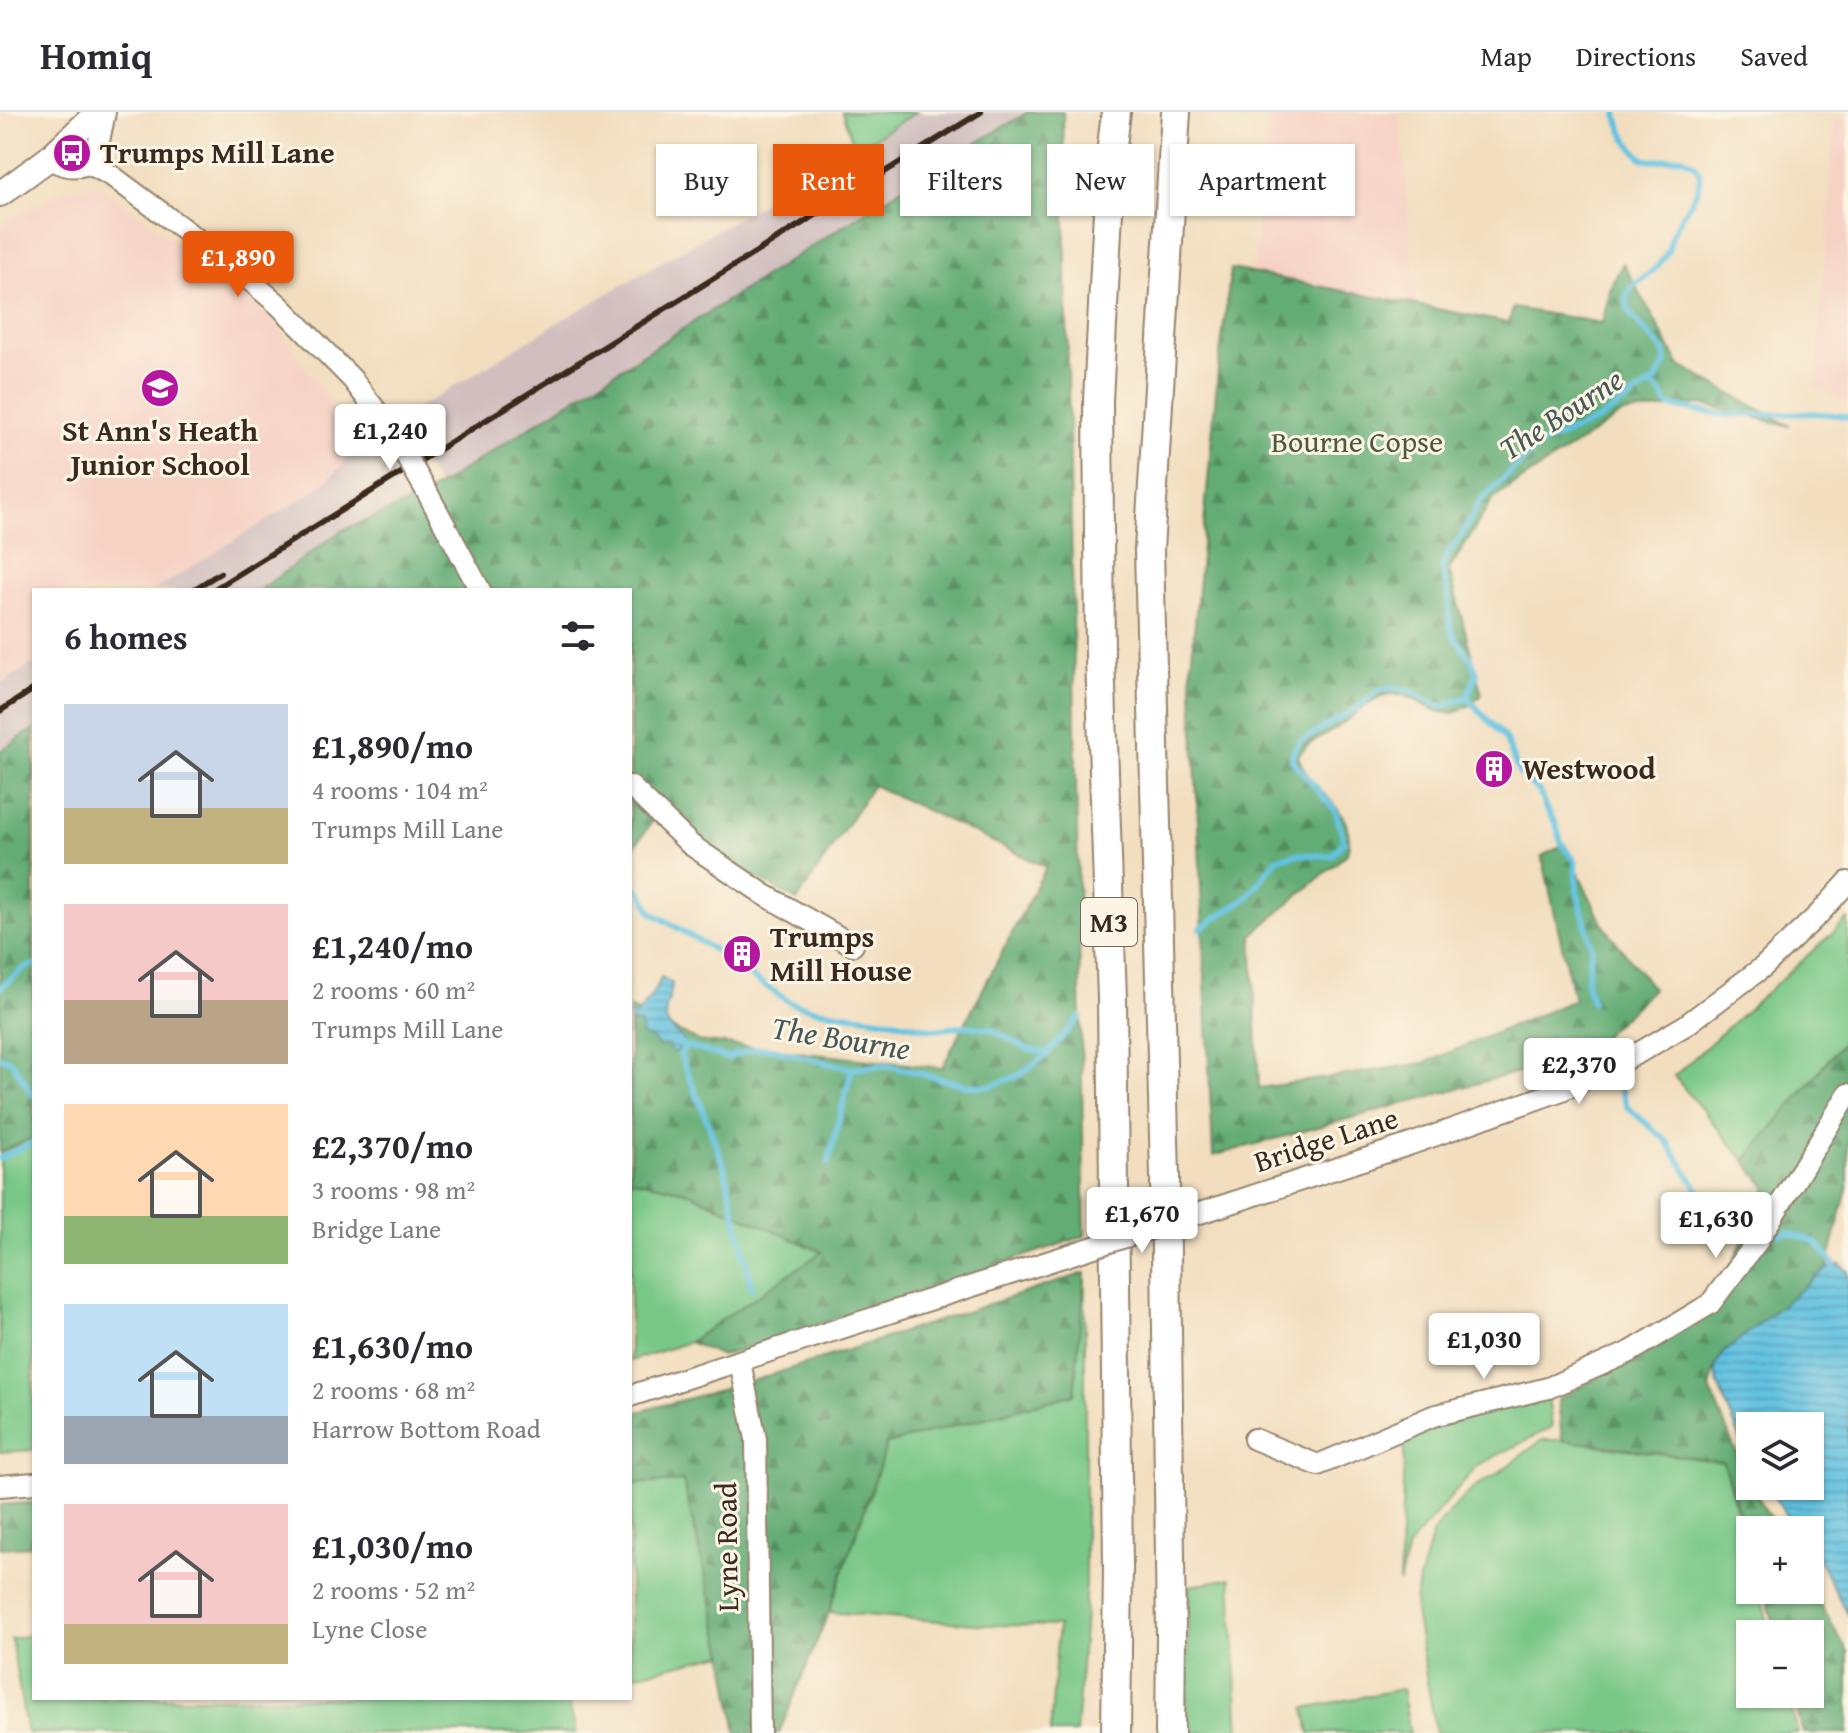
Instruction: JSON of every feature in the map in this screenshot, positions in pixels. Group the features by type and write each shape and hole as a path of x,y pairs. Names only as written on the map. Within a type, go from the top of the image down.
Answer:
{"highway":[{"name":"M3","path":"1116,112 1098,400 1100,658 1112,999 1118,1567 1116,1733"},
{"name":"M3","path":"1170,1733 1165,1177 1149,550 1176,112"}],"main road":[{"path":"0,194 48,159 98,112"}],"street":[{"path":"89,164 98,146 105,112"},
{"path":"48,159 63,166 89,164 112,176 221,257 279,305 352,379 391,430 479,588"},
{"path":"632,788 691,845 765,895 853,945"},
{"name":"Bridge Lane","path":"632,1395 1411,1144 1562,1090 1640,1052 1686,1025 1763,967 1848,882"},
{"path":"1254,1439 1318,1465 1433,1416 1548,1388 1630,1352 1710,1304 1757,1242 1848,1094"},
{"name":"Lyne Road","path":"740,1362 756,1439 760,1733"},
{"path":"0,1486 32,1483"}],"shaded area":[{"path":"916,112 1028,112 975,144 900,144 900,189 884,200 884,144 865,144"},
{"path":"1269,112 1400,112 1416,305 1253,273 1259,216 1355,216 1355,144 1266,144"},
{"path":"1835,118 1848,120 1848,403 1815,387"},
{"name":"St Ann's Heath Junior School","path":"101,186 268,316 360,448 320,487 158,588 32,588 32,664 0,684 0,226 65,190"},
{"path":"773,198 773,216 858,216 438,485 399,420 555,324 741,216 757,216 757,207"},
{"path":"383,435 417,499 341,531 263,588 158,588 320,487 360,448"},
{"path":"32,664 32,730 0,751 0,684"}],"green space":[{"path":"842,112 916,112 865,144 853,144"},
{"path":"1028,112 1063,112 1064,144 1047,144 1047,216 1065,216 1085,1236 722,1356 689,1342 822,1252 685,1191 632,1179 632,1009 698,1041 942,1068 1046,867 873,785 797,901 655,818 632,850 632,588 263,588 341,531 418,499 859,216 884,216 884,200 900,189 900,216 1031,216 1031,144 975,144"},
{"name":"Bourne Copse","path":"1623,263 1680,366 1790,426 1701,404 1622,414 1493,499 1449,570 1482,695 1463,709 1447,713 1404,695 1385,695 1311,743 1298,756 1312,780 1340,812 1349,838 1347,854 1252,935 1259,1088 1424,1063 1574,1000 1542,856 1565,844 1602,923 1653,989 1584,1054 1213,1156 1191,667 1218,370 1231,269 1509,323 1513,308 1602,323 1612,283"},
{"path":"32,730 32,1138 0,1152 0,751"},
{"path":"1848,919 1848,1036 1745,1161 1674,1076"},
{"path":"1848,1036 1848,1185 1827,1268 1723,1353 1715,1367 1710,1389 1736,1452 1736,1500 1760,1500 1769,1516 1740,1516 1723,1462 1562,1440 1558,1399 1708,1316 1767,1188 1745,1161"},
{"path":"32,1138 32,1450 0,1452 0,1152"},
{"path":"632,1179 685,1191 822,1252 689,1342 632,1360"},
{"path":"1085,1273 1085,1613 1076,1733 1050,1733 1058,1626 987,1625 829,1612 887,1444 1074,1394"},
{"path":"1085,1273 1074,1394 887,1444 829,1612 779,1733 737,1733 724,1654 683,1481 632,1484 632,1413 746,1383"},
{"path":"1548,1397 1552,1427 1478,1465 1408,1547 1399,1583 1405,1434"},
{"path":"1542,1440 1562,1440 1723,1462 1738,1516 1736,1604 1763,1604 1767,1620 1736,1620 1736,1708 1791,1708 1798,1733 1436,1733 1415,1612 1416,1592 1432,1534 1476,1486"},
{"path":"683,1481 724,1654 632,1676 632,1484"},
{"path":"32,1502 32,1546 0,1548 0,1505"},
{"path":"1231,1578 1239,1733 1186,1733 1189,1586"},
{"path":"1768,1604 1820,1604 1848,1652 1848,1733 1803,1733 1797,1708 1824,1708 1824,1620 1773,1620"},
{"path":"32,1634 32,1700 568,1700 576,1733 27,1733 11,1639"},
{"path":"1402,1689 1410,1733 1310,1733 1305,1708"}],"water":[{"path":"661,977 672,983 665,1017 684,1041 676,1052 672,1052 668,1045 658,1046 653,1039 642,1036 641,1024 632,1022 632,1014 638,1014"},
{"path":"1840,1264 1848,1272 1848,1615 1824,1569 1824,1516 1787,1516 1776,1500 1824,1500 1824,1412 1736,1412 1736,1428 1718,1385 1715,1367 1723,1353 1827,1268"}],"waterway":[{"name":"The Bourne","path":"1467,697 1477,673 1450,626 1448,593 1442,569 1446,556 1461,537 1480,501 1527,457 1542,444 1598,420 1613,410 1655,381 1666,363 1664,351 1632,317 1626,296 1631,288 1657,267 1668,251 1672,234 1696,193 1700,174 1694,164 1682,157 1653,161 1643,159 1626,137 1617,112"},
{"name":"The Bourne","path":"1651,385 1669,406 1733,415 1805,413 1848,417"},
{"path":"1201,928 1247,898 1278,858 1300,854 1331,856 1344,841 1335,810 1292,760 1299,742 1356,709 1378,690 1395,688 1411,691 1441,707 1467,697"},
{"path":"1467,697 1505,738 1519,773 1539,791 1556,824 1561,843 1575,861 1577,891 1592,949 1586,983 1592,1002"},
{"name":"The Bourne","path":"632,885 642,892 651,912 714,950"},
{"name":"The Bourne","path":"0,988 24,968 32,966"},
{"name":"The Bourne","path":"749,975 791,1003 817,1010 934,1030 965,1026 991,1029 1027,1049 1048,1053"},
{"name":"The Bourne","path":"676,1043 727,1058 756,1048 771,1049 852,1069 887,1065 969,1086 991,1086 1020,1075 1048,1053 1080,1017"},
{"path":"686,1046 680,1055 724,1166 752,1288"},
{"name":"The Bourne","path":"0,1057 11,1061 32,1093"},
{"path":"828,1163 852,1069"},
{"path":"1620,1087 1627,1107 1666,1140 1719,1222 1780,1235 1787,1232 1816,1242 1834,1265 1833,1270"},
{"path":"0,1158 32,1143"}],"railway":[{"path":"216,588 981,112"},
{"path":"196,588 220,573"},
{"path":"0,711 32,690"}],"place":[{"name":"Trumps Mill Lane","path":"72,153"},
{"name":"St Ann's Heath Junior School","path":"160,388"},
{"name":"Westwood","path":"1494,769"},
{"name":"Trumps Mill House","path":"742,954"}]}
